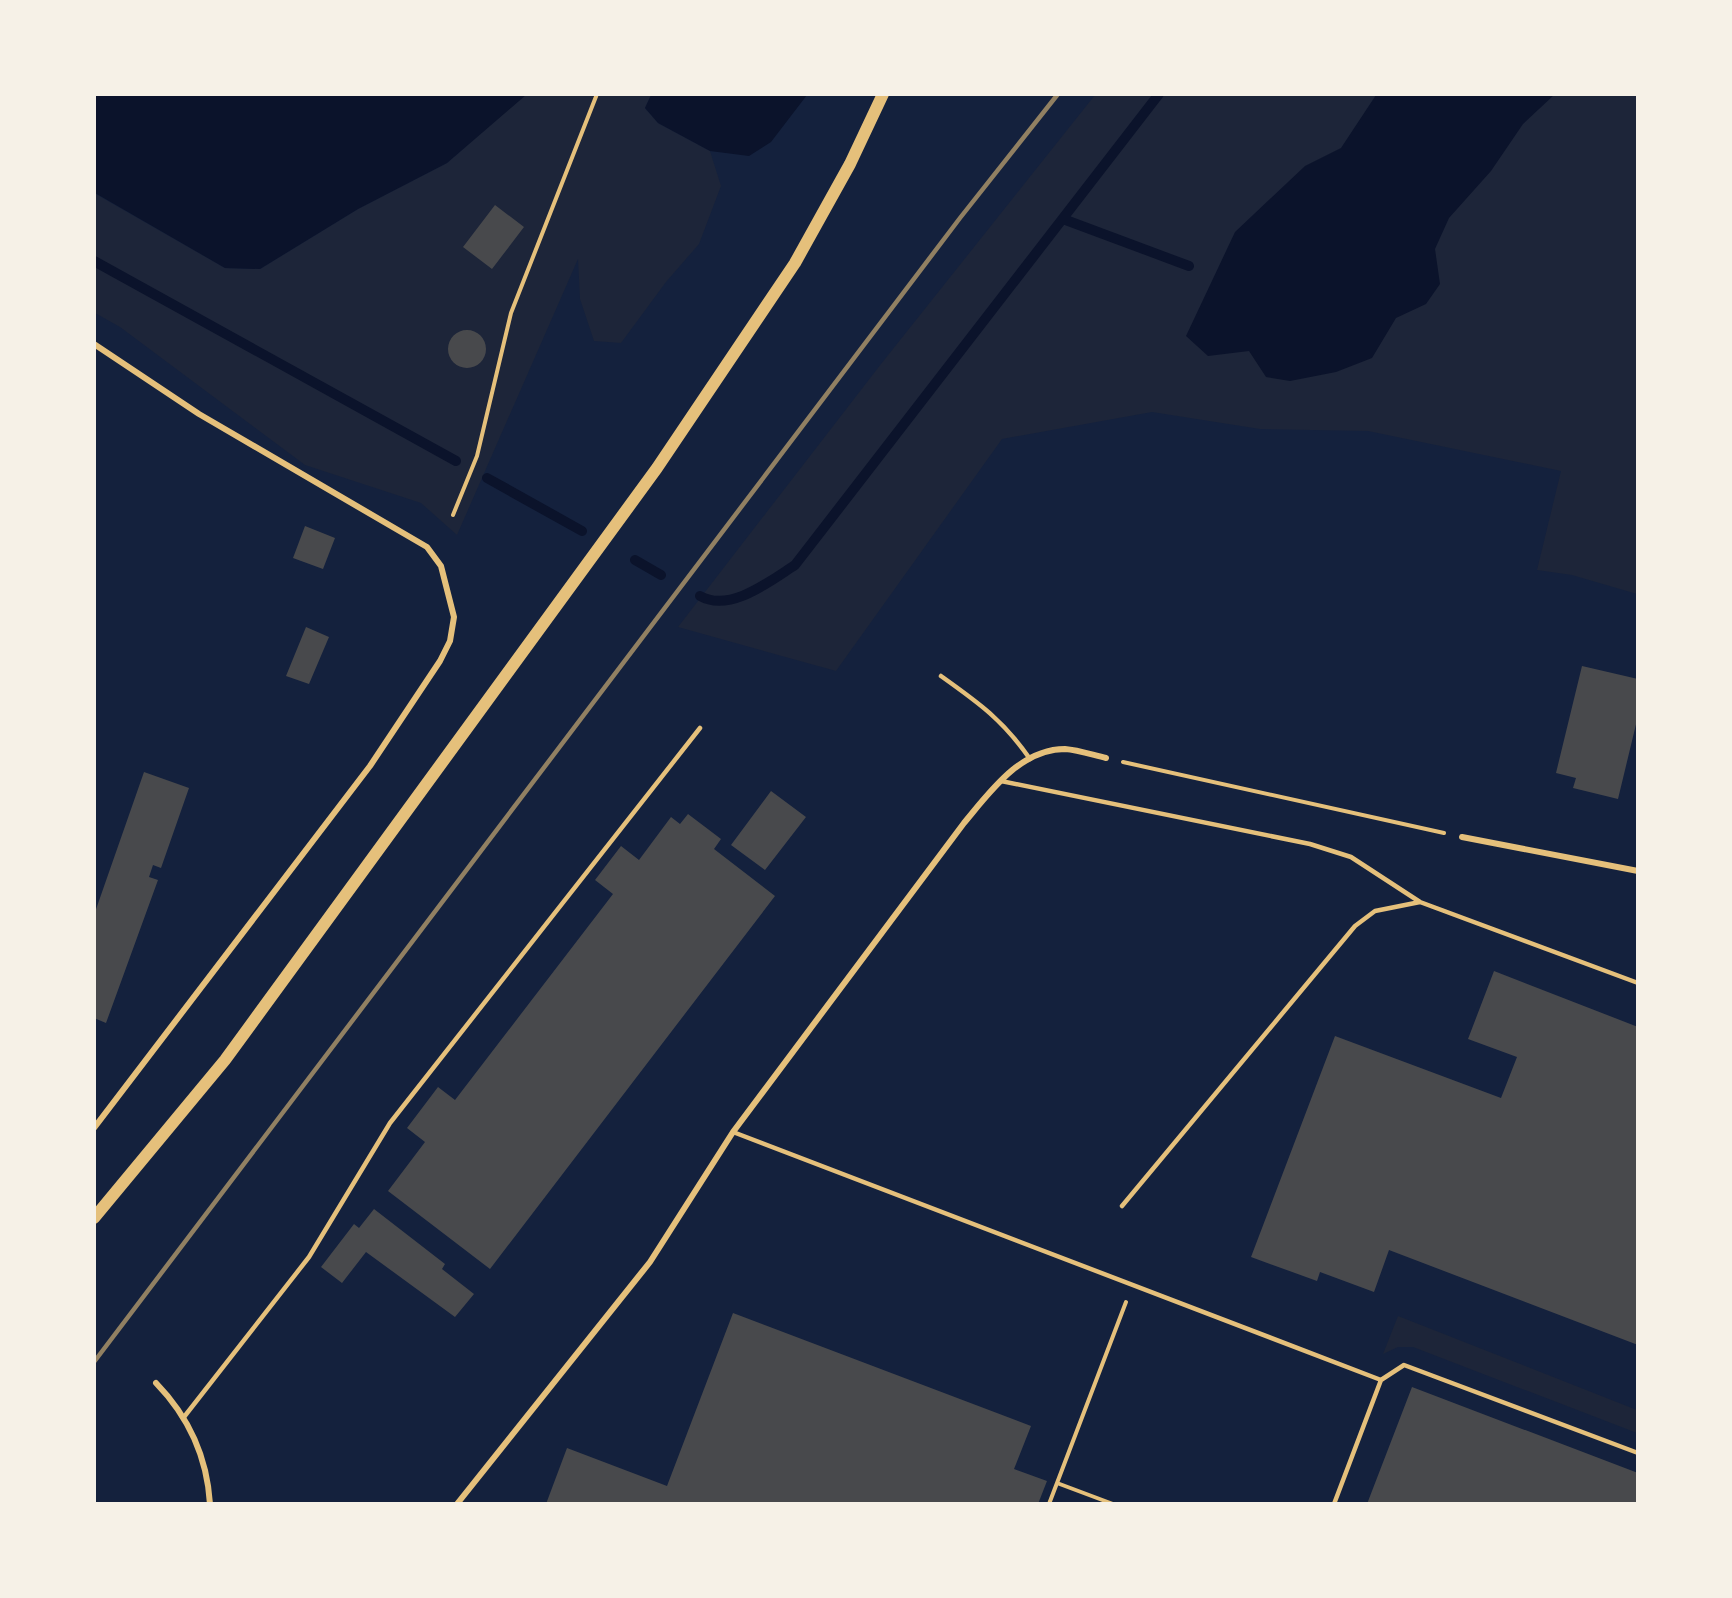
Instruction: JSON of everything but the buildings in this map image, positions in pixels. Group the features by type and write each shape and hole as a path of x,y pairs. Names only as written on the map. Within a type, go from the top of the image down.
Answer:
{"main road":[{"path":"94,1218 225,1060 657,468 795,263 850,164 883,94"}],"street":[{"path":"94,344 199,414 427,547 441,566 454,617 450,641 440,661 370,766 94,1128"},
{"path":"457,1503 650,1262 733,1132 964,823 1001,781 1030,759 1049,751 1067,749 1106,758"},
{"path":"1462,837 1638,872"},
{"path":"156,1383 184,1417 199,1445 207,1470 210,1503"}],"lane":[{"path":"942,676 985,707 1002,723 1030,759"},
{"path":"184,1417 309,1257 390,1123 700,728"},
{"path":"1001,781 1310,844 1351,857 1420,902 1638,983"},
{"path":"1122,1206 1355,926 1375,911 1420,902"},
{"path":"733,1132 1381,1380"},
{"path":"1334,1503 1381,1380 1404,1365 1638,1453"}],"path":[{"path":"453,515 477,456 511,313 597,94"},
{"path":"1106,758 1462,837"},
{"path":"1049,1503 1133,1285"},
{"path":"1057,1482 1113,1503"}],"shaded area":[{"path":"95,94 526,95 447,163 358,209 260,269 225,268 95,193"},
{"path":"526,94 651,95 645,108 658,123 710,151 721,186 699,244 666,282 621,343 594,341 580,299 578,259 457,535 421,503 305,465 120,327 95,313 94,193 225,268 260,269 358,209 447,163"},
{"path":"651,94 807,95 771,142 749,156 710,151 658,123 645,108"},
{"path":"1095,95 1637,95 1637,594 1572,575 1537,570 1561,471 1368,431 1260,429 1152,412 1002,439 836,671 678,627 881,364"},
{"path":"1376,95 1554,95 1523,124 1491,171 1449,218 1435,249 1440,284 1426,304 1396,318 1372,358 1336,372 1290,381 1266,377 1249,351 1208,356 1186,336 1235,232 1305,166 1341,148"},
{"path":"1398,1316 1637,1410 1637,1433 1413,1347 1398,1347 1383,1354"}],"waterway":[{"path":"700,596 724,601 737,598 762,586 795,565 1159,94"},
{"path":"1063,219 1189,266"},
{"path":"94,261 456,461"},
{"path":"487,478 582,531"},
{"path":"635,560 661,575"}],"railway":[{"path":"94,1362 960,218 1058,94"}]}
